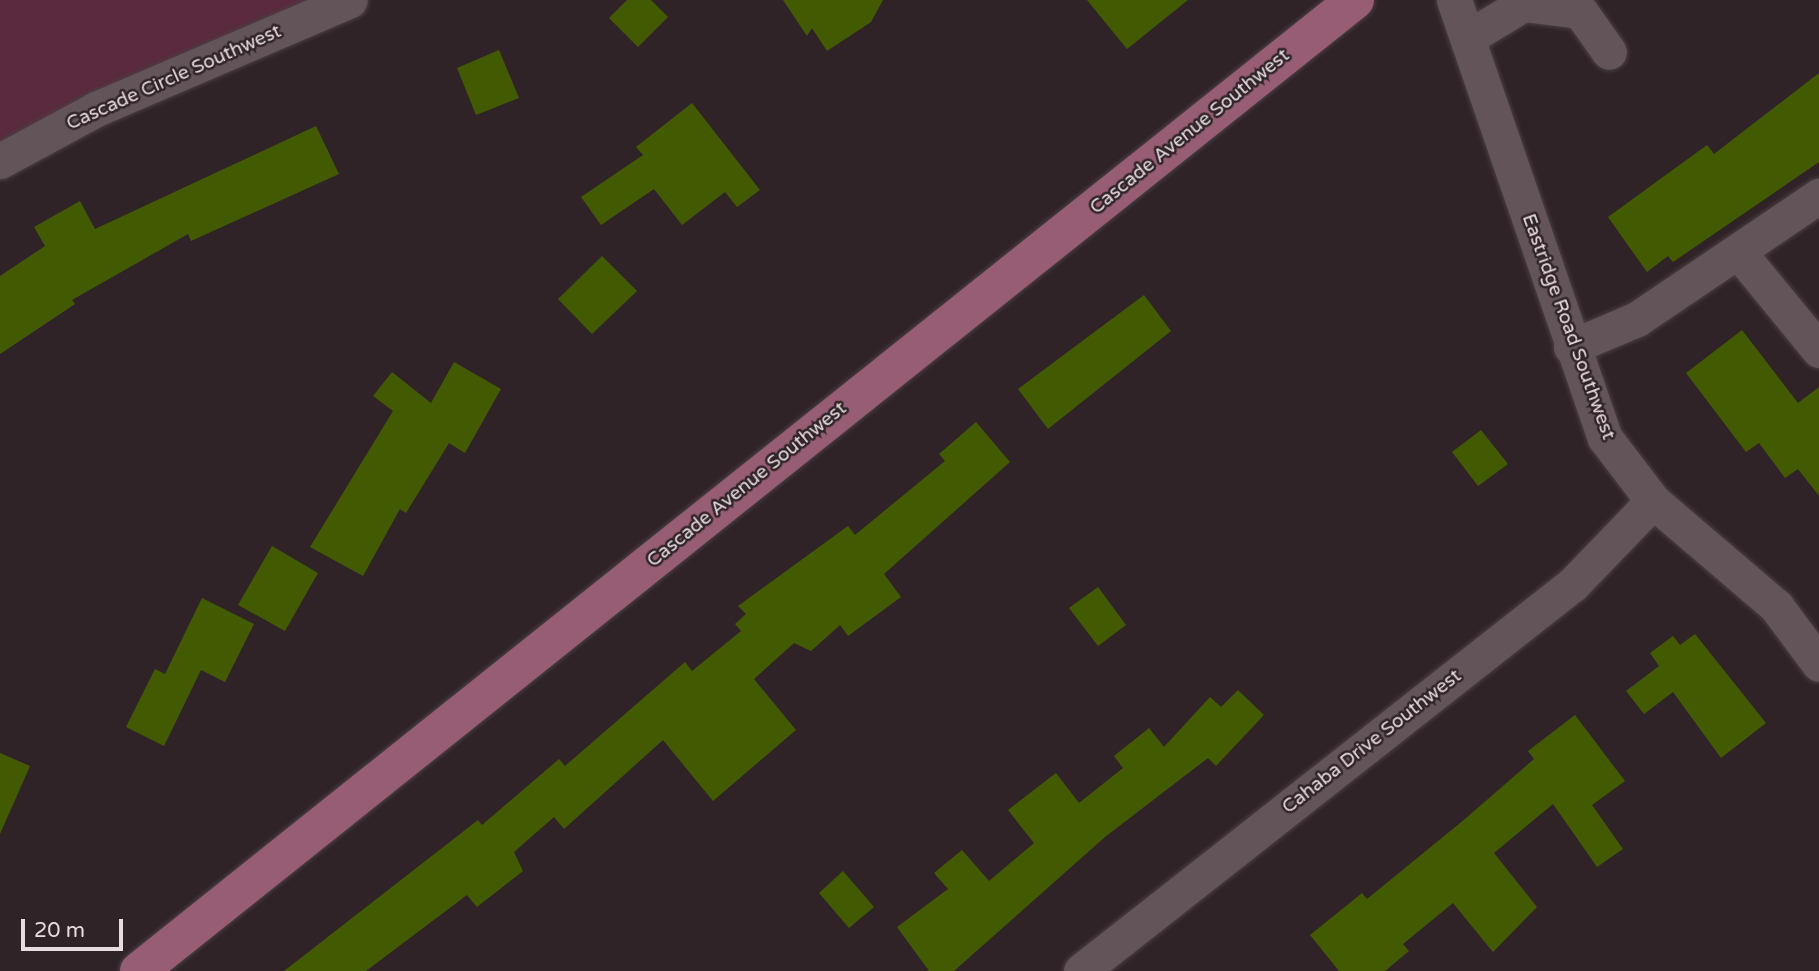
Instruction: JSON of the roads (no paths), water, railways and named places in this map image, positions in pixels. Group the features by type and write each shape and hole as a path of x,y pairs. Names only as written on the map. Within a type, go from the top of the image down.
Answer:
{"main road":[{"name":"Cascade Avenue Southwest","path":"139,971 1354,0"}],"street":[{"name":"Cascade Circle Southwest","path":"0,161 96,109 350,0"},
{"name":"Eastridge Road Southwest","path":"1454,0 1571,346 1605,438 1653,501 1776,606 1819,664"},
{"path":"1467,38 1531,2 1580,11 1609,52"},
{"path":"1571,346 1637,319 1741,255 1819,196"},
{"path":"1741,255 1819,350"},
{"name":"Cahaba Drive Southwest","path":"1081,971 1573,584 1653,501"}]}
